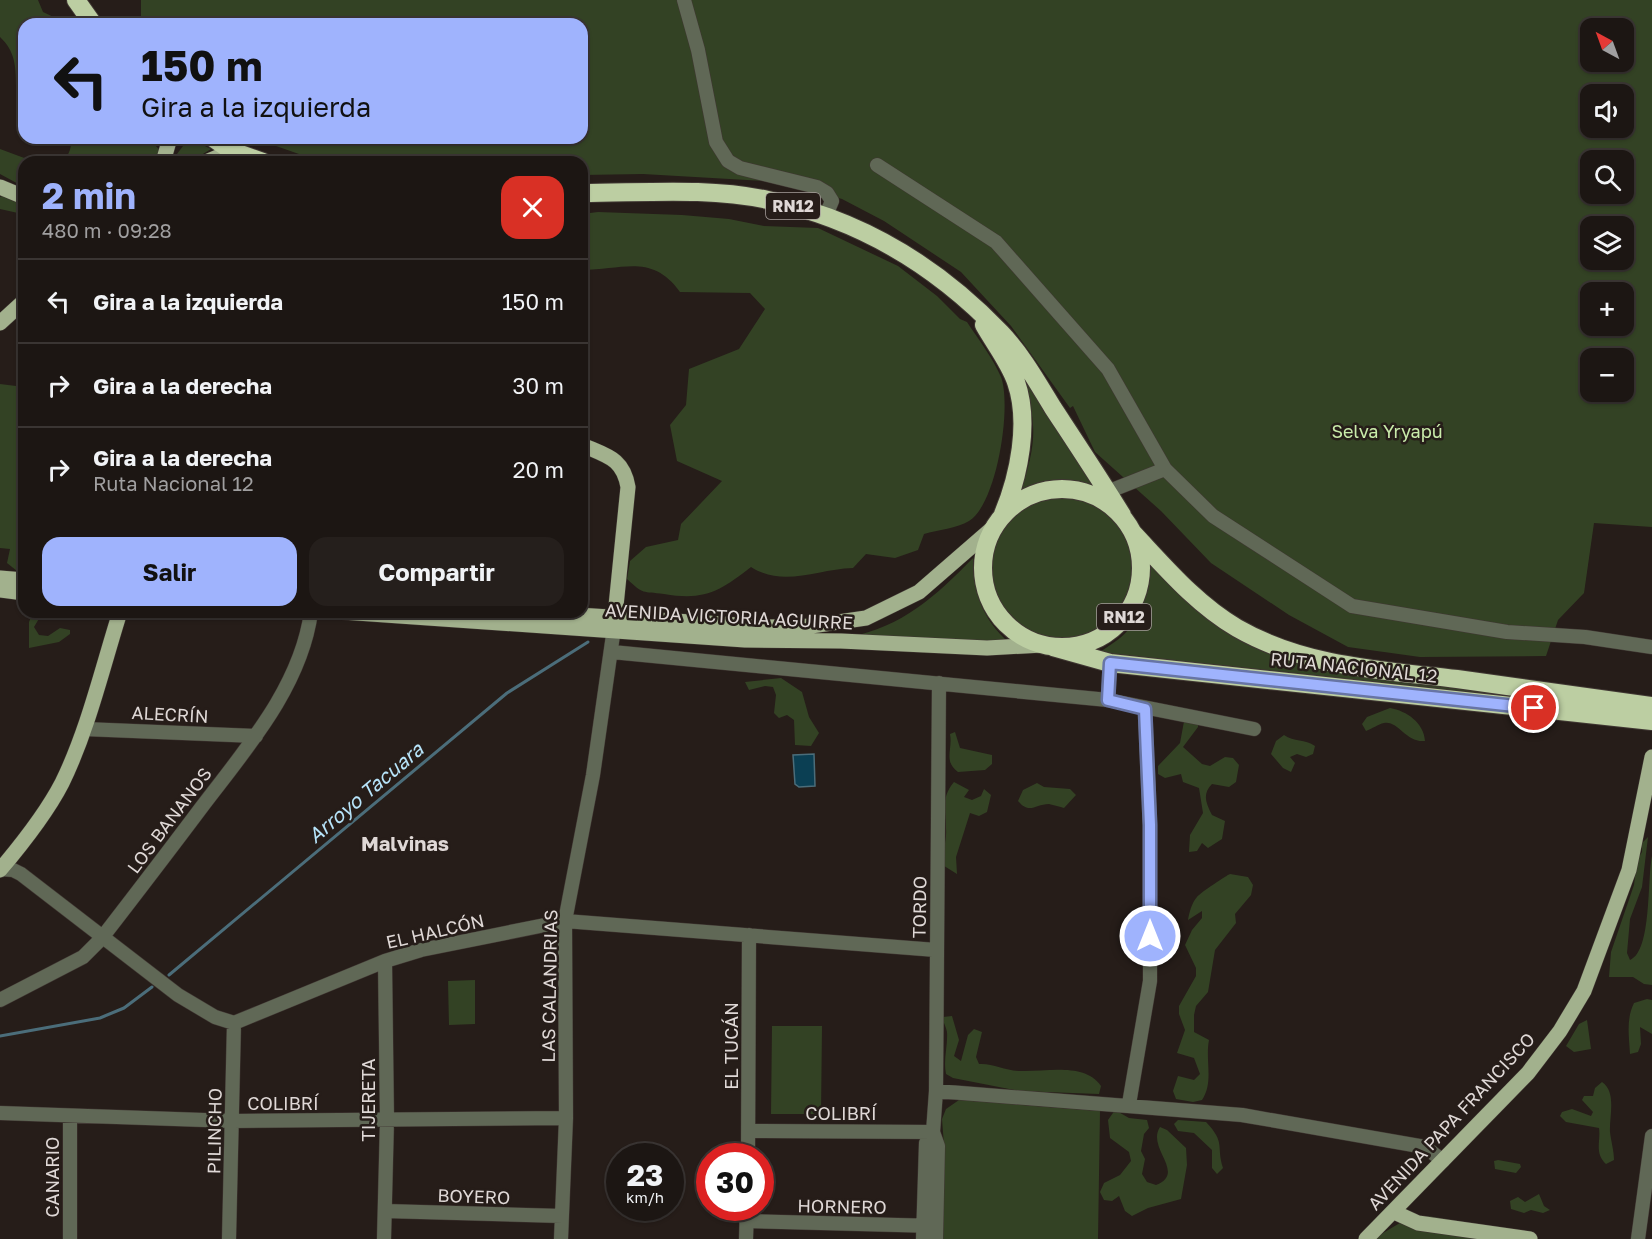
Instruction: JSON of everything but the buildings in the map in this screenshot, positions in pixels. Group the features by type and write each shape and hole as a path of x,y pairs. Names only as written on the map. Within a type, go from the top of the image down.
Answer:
{"highway":[{"path":"76,0 89,18"},
{"path":"222,144 246,156"},
{"name":"RN12","path":"588,193 716,193 767,199 826,215 869,233 902,250 960,293 1001,333 1021,358 1103,495 1122,515 1133,533 1140,553 1141,574 1137,595 1127,614 1113,629 1095,640 1074,647 1048,646 1010,628 997,615 988,598 983,580 983,561 987,543 1015,486 1020,461 1020,409 1016,382 975,310"},
{"path":"999,521 1015,504 1047,490 1065,489 1103,495"},
{"name":"RUTA NACIONAL 12","path":"1133,533 1184,588 1209,608 1237,628 1284,651 1348,666 1652,706"},
{"name":"RUTA NACIONAL 12","path":"1048,646 1110,663 1652,721"}],"main road":[{"path":"220,156 232,151"},
{"path":"0,187 18,194"},
{"path":"0,323 18,306"},
{"path":"588,448 612,458 625,471 628,487 615,623"},
{"name":"AVENIDA VICTORIA AGUIRRE","path":"491,618 770,627 811,626 866,618 919,592 999,521"},
{"path":"0,578 18,580"},
{"path":"0,590 18,592"},
{"path":"1,869 62,784 84,729 118,618"},
{"name":"AVENIDA VICTORIA AGUIRRE","path":"576,618 745,640 841,641 987,648 1048,646"},
{"name":"AVENIDA PAPA FRANCISCO","path":"1366,1239 1528,1073 1560,1032 1584,991 1629,870 1652,757"},
{"path":"1394,1212 1418,1223 1530,1239"}],"street":[{"path":"684,0 698,50 716,142 728,161 740,168 817,187 827,193 832,201 826,215"},
{"path":"877,165 996,242 1108,369 1164,469 1213,516 1352,606 1507,632 1585,637 1652,647"},
{"path":"1103,495 1164,469"},
{"name":"LOS BANANOS","path":"0,1000 83,957 101,939 256,736 291,676 299,657 309,618"},
{"name":"LAS CALANDRIAS","path":"561,1239 566,1118 565,921 612,652 615,623"},
{"path":"612,652 1108,700 1254,729"},
{"path":"1108,700 1110,663"},
{"name":"TORDO","path":"930,1232 938,1146 933,1132 936,1091 939,683"},
{"path":"1129,1104 1150,981 1150,825 1145,709"},
{"name":"ALECRÍN","path":"84,729 256,736"},
{"path":"1,869 21,874 101,939 178,995 215,1017 234,1023"},
{"name":"EL HALCÓN","path":"234,1023 386,961 421,950 565,921 936,950"},
{"name":"EL TUCÁN","path":"749,935 749,1143"},
{"name":"TIJERETA","path":"384,1239 387,1120 386,961"},
{"name":"PILINCHO","path":"229,1239 234,1023"},
{"path":"936,1091 1129,1104 1242,1115 1425,1147 1443,1161"},
{"name":"COLIBRÍ","path":"0,1113 233,1121 566,1118"},
{"name":"CANARIO","path":"69,1239 70,1116"},
{"name":"COLIBRÍ","path":"749,1131 933,1132"},
{"path":"1638,1239 1648,1198 1652,1141"},
{"name":"BOYERO","path":"385,1211 562,1216"},
{"name":"HORNERO","path":"774,1217 930,1232"},
{"path":"746,1221 746,1239"}],"green space":[{"path":"0,0 38,0 43,12 56,18 18,18 18,86 16,86 14,59 0,37"},
{"name":"Selva Yryapú","path":"141,0 1652,0 1652,527 1594,523 1584,593 1558,620 1546,656 1420,657 1348,647 1289,615 1211,563 1161,511 1095,452 1073,406 1070,408 1011,326 961,272 884,221 842,199 782,182 643,174 588,175 588,156 305,156 270,144 588,144 588,18 141,18"},
{"path":"153,144 163,156 67,156 71,145"},
{"path":"184,144 201,144 211,149 200,156 176,156"},
{"path":"0,149 19,156 18,184 0,174"},
{"path":"3,195 18,199 18,213 0,209 0,197"},
{"path":"588,213 682,215 729,219 764,226 818,228 898,266 937,296 960,319 967,322 1001,377 1005,409 1000,454 987,495 979,511 969,521 924,534 918,550 895,558 866,554 853,568 788,577 763,573 751,567 721,588 691,596 647,592 637,588 627,579 630,561 646,547 678,540 681,524 722,481 677,461 670,425 686,405 689,369 739,349 765,309 750,293 680,292 659,272 647,268 636,266 588,270"},
{"path":"1018,368 1099,488 1076,481 1059,480 1020,493 1033,444 1033,430 1029,402"},
{"path":"0,384 18,386 17,571 7,563 10,549 0,548"},
{"path":"1062,495 1089,501 1102,507 1113,516 1122,527 1128,540 1134,567 1128,594 1122,607 1113,618 1102,627 1089,633 1062,639 1035,633 1022,627 1011,618 1002,607 996,594 990,567 996,540 1002,527 1011,516 1022,507 1035,501"},
{"path":"973,558 975,584 983,608 996,629 1015,647 849,637 886,626 902,618 931,597"},
{"path":"1148,559 1275,654 1325,670 1643,710 1642,715 1099,653 1125,633 1134,622 1142,606"},
{"path":"31,618 39,618 34,627 39,635 48,636 60,628 70,630 70,634 59,642 29,648"},
{"path":"781,678 802,692 809,717 819,733 811,746 795,745 794,720 787,715 779,718 774,713 776,695 773,687 765,686 749,690 745,682"},
{"path":"1390,708 1414,719 1422,729 1425,741 1413,739 1389,723 1366,731 1362,724 1367,717"},
{"path":"1185,716 1198,718 1198,727 1183,747 1202,764 1210,766 1225,757 1233,758 1239,765 1236,782 1229,787 1212,784 1206,795 1212,815 1225,821 1222,839 1208,848 1202,843 1197,851 1189,852 1190,835 1203,813 1199,788 1183,782 1181,774 1165,778 1158,774 1158,766 1180,743"},
{"path":"955,732 960,748 992,755 992,764 985,770 958,772 953,768 950,759 950,734"},
{"path":"1284,735 1315,746 1313,754 1306,757 1297,754 1290,757 1295,763 1291,772 1283,768 1271,754 1276,741"},
{"path":"954,782 969,790 964,797 972,800 981,796 984,789 991,795 987,812 979,816 970,813 956,857 957,874 941,864 946,833 945,799"},
{"path":"1037,783 1044,787 1070,789 1076,795 1064,808 1049,804 1033,808 1022,805 1018,801 1023,790"},
{"path":"1648,837 1642,887 1630,919 1627,953 1630,960 1637,954 1642,943 1652,856 1652,985 1644,984 1633,977 1609,977 1611,952 1634,885 1642,843"},
{"path":"1230,874 1248,877 1253,885 1251,895 1235,914 1236,923 1215,950 1208,992 1196,1006 1194,1032 1209,1040 1208,1086 1202,1100 1193,1102 1176,1099 1173,1091 1178,1076 1194,1080 1200,1074 1194,1058 1177,1053 1185,1030 1179,1014 1179,1006 1196,976 1196,968 1185,945 1192,930 1202,918 1202,911 1188,920 1189,914 1197,897"},
{"path":"475,980 475,1024 449,1025 448,981"},
{"path":"1647,999 1652,1000 1652,1034 1640,1027 1641,1044 1638,1052 1630,1054 1631,1009 1634,1003"},
{"path":"952,1016 959,1040 954,1056 961,1061 968,1035 974,1029 982,1032 976,1057 979,1064 1015,1071 1075,1071 1094,1079 1101,1086 1099,1094 1019,1091 953,1078 946,1074 947,1032 943,1021 943,1017"},
{"path":"1587,1020 1591,1049 1574,1052 1566,1046 1579,1024"},
{"path":"772,1026 822,1026 821,1114 771,1114"},
{"path":"1602,1082 1607,1086 1611,1098 1610,1132 1614,1157 1614,1160 1606,1164 1599,1151 1599,1128 1566,1122 1560,1116 1562,1112 1572,1109 1591,1116 1593,1112 1582,1100 1584,1096 1593,1096 1595,1088"},
{"path":"959,1100 1100,1111 1098,1239 942,1239 944,1145 942,1119 946,1109"},
{"path":"1115,1110 1129,1118 1147,1120 1149,1128 1144,1134 1141,1151 1145,1159 1142,1174 1147,1182 1156,1185 1168,1174 1158,1143 1157,1135 1160,1127 1167,1130 1186,1148 1187,1165 1181,1199 1148,1208 1132,1216 1125,1211 1119,1196 1112,1201 1104,1200 1100,1192 1104,1183 1120,1175 1131,1161 1129,1152 1110,1138 1108,1120"},
{"path":"1178,1120 1206,1122 1212,1129 1218,1140 1223,1168 1217,1174 1212,1168 1212,1150 1194,1133 1178,1131 1174,1124"},
{"path":"1494,1161 1520,1164 1521,1167 1516,1173 1495,1169"},
{"path":"1539,1194 1544,1206 1550,1210 1543,1213 1531,1210 1524,1213 1511,1209 1510,1201 1518,1197 1525,1202"},
{"path":"1428,1216 1464,1222 1505,1239 1373,1239 1410,1217"}],"water":[{"path":"814,754 815,786 799,787 795,784 793,755"}],"waterway":[{"name":"Arroyo Tacuara","path":"169,975 507,693 588,642"},
{"name":"Arroyo Tacuara","path":"0,1036 100,1018 124,1008 152,987"}],"district":[{"name":"Malvinas","path":"405,843"}],"route":[{"path":"1150,936 1150,825 1145,709 1108,700 1110,663 1534,708"}]}
